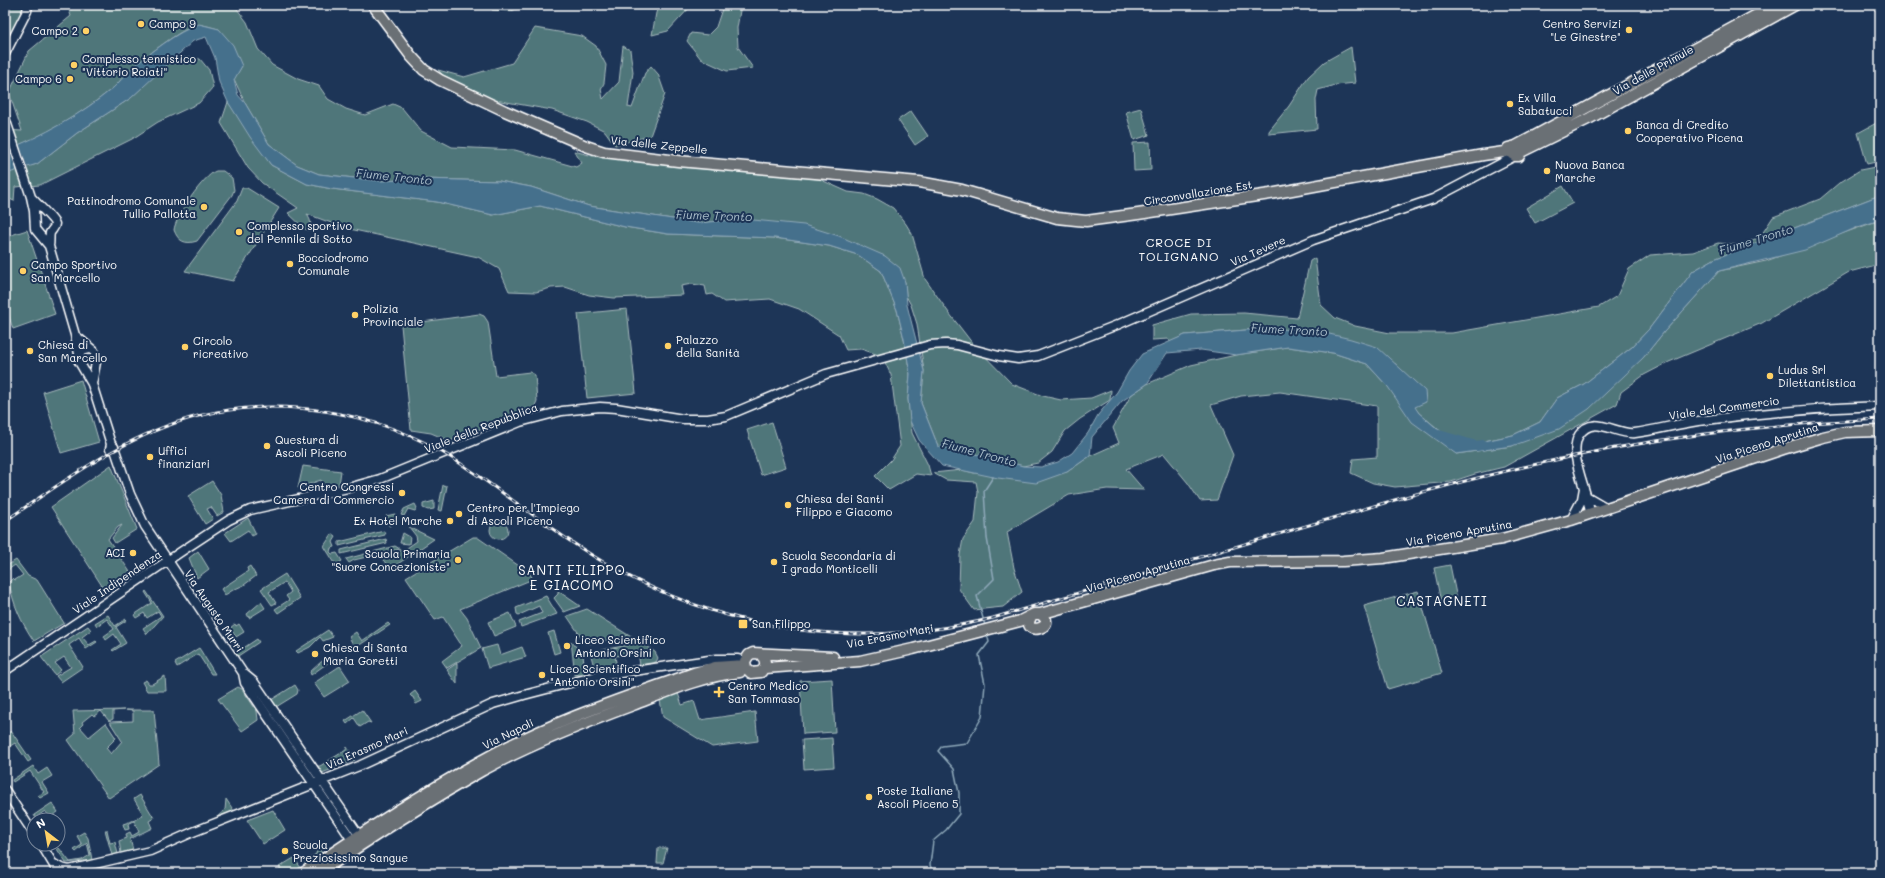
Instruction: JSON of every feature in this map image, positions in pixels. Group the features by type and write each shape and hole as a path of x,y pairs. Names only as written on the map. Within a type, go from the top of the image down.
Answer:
{"main road":[{"name":"Via delle Zeppelle","path":"373,5 411,56 424,70 440,80 511,114 598,150 623,155 678,161 919,182"},
{"name":"Via delle Primule","path":"1514,152 1775,5"},
{"name":"Via delle Primule","path":"1514,152 1598,114 1795,5"},
{"name":"Circonvallazione Est","path":"919,182 962,190 1057,218 1086,221 1270,194 1483,155 1514,152"},
{"name":"Via Piceno Aprutina","path":"1079,603 1214,565 1230,562 1343,561 1383,558 1502,540 1590,514 1817,439 1845,432 1880,431"},
{"name":"Via Erasmo Mari","path":"951,639 942,638 850,657 753,654 747,663 757,674 765,668 850,662 914,649 977,633 1036,617 1079,603"},
{"path":"761,655 765,660 765,668"},
{"name":"Via Napoli","path":"319,873 357,840 396,811 479,762 534,735 696,667 715,667 747,663"},
{"name":"Via Napoli","path":"303,873 357,840 401,819 484,770 538,743 747,663"}],"street":[{"path":"5,54 27,11 28,5"},
{"path":"5,118 31,197 35,230 49,246"},
{"name":"Via Tevere","path":"821,376 925,346 946,344 1008,358 1028,359 1038,356 1117,325 1320,237 1433,198 1514,152"},
{"path":"31,197 46,214 52,218 54,222 54,229 50,233 45,235 39,234"},
{"path":"34,221 39,215 46,214"},
{"path":"50,233 49,246 75,335 79,354 78,362 82,366 90,368 96,362"},
{"path":"75,335 96,353 92,384"},
{"path":"79,354 82,350 90,349"},
{"name":"Via Augusto Murri","path":"82,366 92,384 111,444 112,454 138,512 167,561 243,673 252,679 273,717 357,840"},
{"name":"Viale della Repubblica","path":"242,513 263,506 348,488 380,479 520,422 542,415 581,408 600,407 616,408 683,419 717,418 726,416 821,376"},
{"name":"Viale del Commercio","path":"1590,514 1585,498 1576,451 1578,437 1583,430 1592,425 1634,434 1696,421 1777,412 1880,406"},
{"path":"1571,520 1585,498 1607,508"},
{"name":"Viale Indipendenza","path":"5,671 167,561 242,513"},
{"name":"Via Erasmo Mari","path":"54,864 70,871 150,851 193,832 318,782 494,704 592,676 696,667 716,659 738,659 747,663"},
{"path":"5,790 26,822"},
{"path":"46,852 58,873"}],"green space":[{"path":"5,5 30,5 14,40 8,37 5,43"},
{"path":"82,5 234,5 247,22 258,49 272,65 298,79 319,86 328,99 346,109 365,115 393,104 402,108 421,131 452,147 515,150 576,167 582,163 574,151 593,156 671,166 819,179 848,192 864,194 893,208 906,224 912,234 925,279 973,344 1012,384 1043,396 1061,400 1091,398 1111,390 1110,400 1080,419 1065,431 1052,452 1038,463 1023,466 938,446 921,403 924,371 917,324 911,305 906,296 905,282 885,256 743,219 698,223 589,206 531,187 499,181 421,179 381,181 319,174 297,165 269,144 245,103 234,79 242,66 219,29 206,26 198,25 183,31 145,57 113,88 75,116 48,132 5,150 5,130 22,131 9,93 29,51 71,16 69,10"},
{"path":"493,5 529,5 511,11 492,10"},
{"path":"659,5 692,5 668,31 652,35"},
{"path":"720,5 741,5 737,28 738,47 753,68 727,71 701,59 687,41 691,33 708,35 716,27 722,9"},
{"path":"535,28 582,36 596,46 606,65 604,83 601,89 603,99 619,82 623,46 630,50 633,72 628,107 632,108 645,73 651,66 658,74 665,94 650,136 615,145 605,131 587,122 552,110 495,100 443,75 438,70 464,77 512,63"},
{"path":"1351,47 1355,83 1336,85 1318,90 1316,100 1317,129 1269,134 1269,131 1289,106 1308,77 1324,62"},
{"path":"180,57 200,59 209,70 213,87 199,103 158,122 132,139 40,185 15,187 14,201 5,197 5,173 37,164 77,133 131,98 164,66"},
{"path":"228,102 271,165 307,184 332,189 437,202 493,215 540,206 625,227 668,234 775,238 829,246 858,255 881,271 897,310 910,374 908,399 912,433 928,465 931,476 916,474 889,490 875,476 891,460 900,446 891,375 882,356 861,349 846,350 839,335 799,309 770,299 724,302 712,294 707,295 705,286 692,284 681,286 683,295 614,298 589,295 565,287 551,288 536,292 509,291 499,269 478,257 345,228 307,214 312,231 305,229 288,213 298,208 262,183 248,168 221,123"},
{"path":"1141,108 1149,135 1134,140 1126,112"},
{"path":"911,111 928,136 915,145 898,120"},
{"path":"1880,121 1880,161 1867,164 1858,133"},
{"path":"1150,142 1151,170 1134,171 1133,143"},
{"path":"1880,166 1880,195 1714,259 1693,271 1649,329 1632,347 1584,384 1557,398 1540,422 1513,435 1470,444 1449,438 1414,407 1396,364 1273,329 1185,335 1170,342 1169,339 1152,340 1152,325 1191,314 1244,313 1297,318 1310,261 1315,258 1321,305 1335,318 1355,326 1390,333 1452,333 1599,307 1617,296 1629,269 1650,255 1693,252 1718,243 1740,245 1760,237 1773,217 1820,199 1839,183 1860,170"},
{"name":"Pattinodromo Comunale Tullio Pallotta","path":"216,171 223,171 232,178 234,190 232,195 197,241 189,243 182,241 174,230 179,216 198,188 211,174"},
{"path":"1563,186 1573,203 1535,223 1526,208"},
{"name":"Complesso sportivo del Pennile di Sotto","path":"242,188 247,188 279,208 233,281 185,271 237,201"},
{"path":"1880,220 1880,264 1849,272 1762,323 1669,362 1644,375 1621,392 1617,404 1504,467 1451,482 1395,487 1373,483 1351,473 1353,459 1377,457 1377,406 1280,392 1241,396 1211,405 1233,455 1217,500 1200,501 1188,483 1164,454 1126,469 1144,490 1107,489 1069,495 1007,532 1014,568 1022,592 1003,607 974,610 959,589 960,555 963,539 975,522 978,492 976,482 946,480 933,473 962,470 974,473 1067,472 1090,456 1119,443 1113,428 1131,395 1147,384 1191,365 1236,355 1288,347 1333,353 1367,364 1388,387 1456,454 1512,446 1643,358 1664,332 1719,271 1766,261"},
{"name":"Campo Sportivo San Marcello","path":"27,230 55,314 13,329 5,304 5,237"},
{"path":"627,309 636,393 587,398 578,314"},
{"path":"479,314 484,316 488,322 496,376 530,372 535,375 537,401 533,410 512,420 490,425 450,441 431,433 411,430 401,325"},
{"path":"81,380 99,442 61,453 43,392"},
{"path":"772,422 786,467 761,475 747,430"},
{"path":"111,465 137,529 115,543 112,538 122,525 118,527 108,539 132,575 106,592 51,507"},
{"path":"303,466 341,471 339,485 323,489 321,480 298,488"},
{"path":"212,481 221,495 224,512 217,516 211,507 207,509 213,519 205,524 188,496"},
{"path":"443,485 447,486 442,511 438,510"},
{"path":"434,501 434,509 428,510 423,508 423,504"},
{"path":"415,504 417,508 415,511 408,509 404,516 401,515 404,509"},
{"path":"395,514 397,522 389,526 386,516"},
{"path":"248,518 256,534 252,536 248,530 231,541 225,533"},
{"path":"495,521 503,521 508,526 506,537 503,539 495,539 490,534 490,526"},
{"path":"409,527 434,539 389,570 388,566 380,556 404,550 417,541 416,536"},
{"path":"384,531 385,535 339,546 339,542"},
{"path":"403,533 410,537 409,544 400,543"},
{"path":"332,534 336,537 333,542 335,547 331,548 330,552 332,554 337,553 342,561 336,565 324,546"},
{"path":"473,537 477,537 522,568 521,570 530,574 533,579 460,609 467,618 481,648 447,668 442,661 462,646 443,617 435,620 406,577"},
{"path":"386,539 387,543 341,554 341,550"},
{"path":"395,546 400,549 354,560 349,563 346,559"},
{"path":"198,551 209,569 197,578 189,558"},
{"path":"16,560 28,576 37,580 64,623 34,641 18,613 9,582 13,578 15,580 23,575 15,565 5,572 5,567"},
{"path":"1450,565 1457,599 1441,602 1434,568"},
{"path":"250,566 256,576 244,585 225,595 221,589 248,571 247,568"},
{"path":"285,574 300,598 278,613 275,609 289,600 286,596 291,592 285,582 269,592 276,603 272,605 261,589"},
{"path":"146,591 163,616 147,634 143,628 161,616 158,611 147,618 144,613 136,618 134,615 152,603 145,592"},
{"path":"558,591 580,606 564,612 554,598 558,594"},
{"path":"1418,591 1442,673 1388,689 1364,606"},
{"path":"546,596 557,614 521,627 519,622 542,613 539,606 519,615 517,614 516,608"},
{"path":"261,602 265,608 249,618 247,614"},
{"path":"587,609 655,652 658,658 656,662 640,665 638,653 615,656 617,669 604,671 603,666 594,667 590,652 629,645 627,636 586,644 567,616"},
{"path":"510,613 516,627 494,636 488,622"},
{"path":"108,615 115,626 126,619 127,620 116,627 126,643 113,651 112,650 121,644 114,634 106,640 104,636 114,629 107,619 97,626 95,623"},
{"path":"388,623 390,625 355,648 349,637 356,632 362,641"},
{"path":"235,624 236,626 239,624 244,632 236,637 230,628"},
{"path":"88,626 91,630 82,637 89,645 96,641 97,642 86,649 79,638 69,645 83,667 61,682 56,676 71,667 64,657 55,663 61,670 55,675 41,657"},
{"path":"328,630 333,637 323,641 320,637 310,647 298,653 296,651"},
{"path":"554,631 560,652 554,654 548,633"},
{"path":"257,639 259,642 238,656 236,653"},
{"path":"571,641 583,655 585,673 575,675"},
{"path":"497,645 500,655 522,647 526,657 488,668 482,649"},
{"path":"199,648 215,674 211,674 198,654 177,667 175,663"},
{"path":"331,657 333,659 311,675 310,672 321,662"},
{"path":"457,663 457,684 447,670"},
{"path":"340,666 350,681 324,697 314,683"},
{"path":"165,676 166,691 147,691 142,682 146,680 149,684 152,684"},
{"path":"832,679 835,732 803,734 800,681"},
{"path":"295,685 298,690 297,694 276,707 268,702"},
{"path":"238,687 242,689 257,711 258,720 242,731 218,699"},
{"path":"415,691 422,701 416,704 413,697 410,695"},
{"path":"678,693 682,705 694,701 700,720 755,712 758,741 712,747 663,717 660,700"},
{"path":"124,710 113,711 113,719 109,721 101,711 94,716 92,714 82,722 83,724 80,727 89,737 106,723 116,738 106,748 111,754 122,741 110,722 133,721 133,711 125,710 154,710 159,764 109,798 68,740 75,734 73,711"},
{"path":"362,710 371,723 368,722 360,727 354,718 347,724 345,721"},
{"path":"11,731 31,760 28,762 15,743 7,748 5,744 5,735"},
{"path":"832,738 834,767 804,769 802,740"},
{"path":"347,747 355,760 322,773 317,766 320,766 346,750"},
{"path":"33,766 38,774 47,768 52,776 42,782 49,793 40,798 38,796 44,792 30,771 13,782 12,780"},
{"path":"140,795 154,818 149,821 152,828 130,839 133,850 121,853 119,841 127,838 126,834 130,832 132,836 139,832 134,821 128,824 129,829 125,830 123,824 135,820 143,814 134,799"},
{"path":"226,799 234,811 217,817 225,810"},
{"path":"52,803 58,812 45,811 38,812"},
{"path":"273,810 285,830 263,844 247,820"},
{"path":"105,830 107,830 110,843 115,842 118,854 112,855"},
{"path":"84,832 88,838 92,860 66,863 59,852 62,852 70,862 82,860 90,855 87,843 76,852 74,850 82,845 77,836"},
{"path":"318,847 322,853 305,865 306,861 316,854"},
{"path":"658,848 667,848 663,863 657,863"},
{"path":"294,858 301,868 293,873 283,873 279,867"}],"water":[{"path":"199,24 219,29 233,45 242,66 234,80 238,95 245,103 269,144 297,165 319,174 381,181 421,179 499,181 531,187 589,206 698,223 743,219 804,225 839,236 885,256 900,268 905,282 907,305 924,371 921,403 938,446 1023,466 1041,467 1058,462 1072,453 1088,433 1098,415 1117,392 1129,371 1142,354 1185,335 1246,330 1312,330 1377,347 1425,391 1426,402 1415,407 1419,413 1448,438 1470,444 1513,435 1540,422 1557,398 1584,384 1632,347 1649,329 1693,271 1714,259 1880,195 1880,220 1858,227 1805,250 1719,271 1664,332 1643,358 1589,409 1559,429 1512,446 1456,454 1412,422 1388,387 1367,364 1333,353 1288,347 1236,355 1201,350 1167,353 1147,384 1122,401 1092,437 1090,456 1067,472 1036,483 998,478 942,466 919,440 910,421 908,399 910,374 897,310 881,271 858,255 829,246 775,238 668,234 625,227 540,206 493,215 437,202 332,189 307,184 271,165 250,137 228,102 219,82 215,58 206,37 193,41 131,98 77,133 37,164 5,173 5,150 19,145 62,124 113,88 132,68 156,49 181,32"}],"pier":[{"path":"19,143 28,169 17,172 8,147"}],"waterway":[{"name":"Fiume Tronto","path":"1439,435 1476,446 1483,445"},
{"path":"985,626 977,596 994,579 987,538 984,491 993,477"},
{"path":"933,873 930,865 933,841 946,830 959,814 959,793 954,769 938,751 942,746 967,743 982,717 985,684 979,655 989,642 987,634"}],"railway":[{"path":"5,521 97,460 171,424 198,416 230,410 263,407 296,408 329,412 362,419 393,429 424,442 473,472 575,544 617,570 662,592 707,609 754,622 800,630 848,634 896,633 944,628 993,618 1391,501 1531,465 1615,448 1681,437 1813,423 1880,419"}],"place":[{"name":"Campo 9","path":"141,24"},
{"name":"Centro Servizi \"Le Ginestre\"","path":"1629,30"},
{"name":"Campo 2","path":"86,31"},
{"name":"Complesso tennistico \"Vittorio Roiati\"","path":"74,65"},
{"name":"Campo 6","path":"70,79"},
{"name":"Ex Villa Sabatucci","path":"1510,104"},
{"name":"Banca di Credito Cooperativo Picena","path":"1628,131"},
{"name":"Nuova Banca Marche","path":"1547,171"},
{"name":"Pattinodromo Comunale Tullio Pallotta","path":"204,207"},
{"name":"Complesso sportivo del Pennile di Sotto","path":"239,232"},
{"name":"Bocciodromo Comunale","path":"290,264"},
{"name":"Campo Sportivo San Marcello","path":"23,271"},
{"name":"Polizia Provinciale","path":"355,315"},
{"name":"Palazzo della Sanità","path":"668,346"},
{"name":"Circolo ricreativo","path":"185,347"},
{"name":"Chiesa di San Marcello","path":"30,351"},
{"name":"Ludus Srl Dilettantistica","path":"1770,376"},
{"name":"Questura di Ascoli Piceno","path":"267,446"},
{"name":"Uffici finanziari","path":"150,457"},
{"name":"Centro Congressi Camera di Commercio","path":"402,493"},
{"name":"Chiesa dei Santi Filippo e Giacomo","path":"788,505"},
{"name":"Centro per l'Impiego di Ascoli Piceno","path":"459,514"},
{"name":"Ex Hotel Marche","path":"450,521"},
{"name":"ACI","path":"133,553"},
{"name":"Scuola Primaria \"Suore Concezioniste\"","path":"458,560"},
{"name":"Scuola Secondaria di I grado Monticelli","path":"774,562"},
{"name":"San Filippo","path":"743,624"},
{"name":"Liceo Scientifico Antonio Orsini","path":"567,646"},
{"name":"Chiesa di Santa Maria Goretti","path":"315,654"},
{"name":"Liceo Scientifico \"Antonio Orsini\"","path":"542,675"},
{"name":"Centro Medico San Tommaso","path":"719,692"},
{"name":"Poste Italiane Ascoli Piceno 5","path":"869,797"},
{"name":"Scuola Preziosissimo Sangue","path":"285,851"}],"district":[{"name":"CROCE DI TOLIGNANO","path":"1179,250"},
{"name":"SANTI FILIPPO E GIACOMO","path":"572,578"},
{"name":"CASTAGNETI","path":"1442,601"}]}
